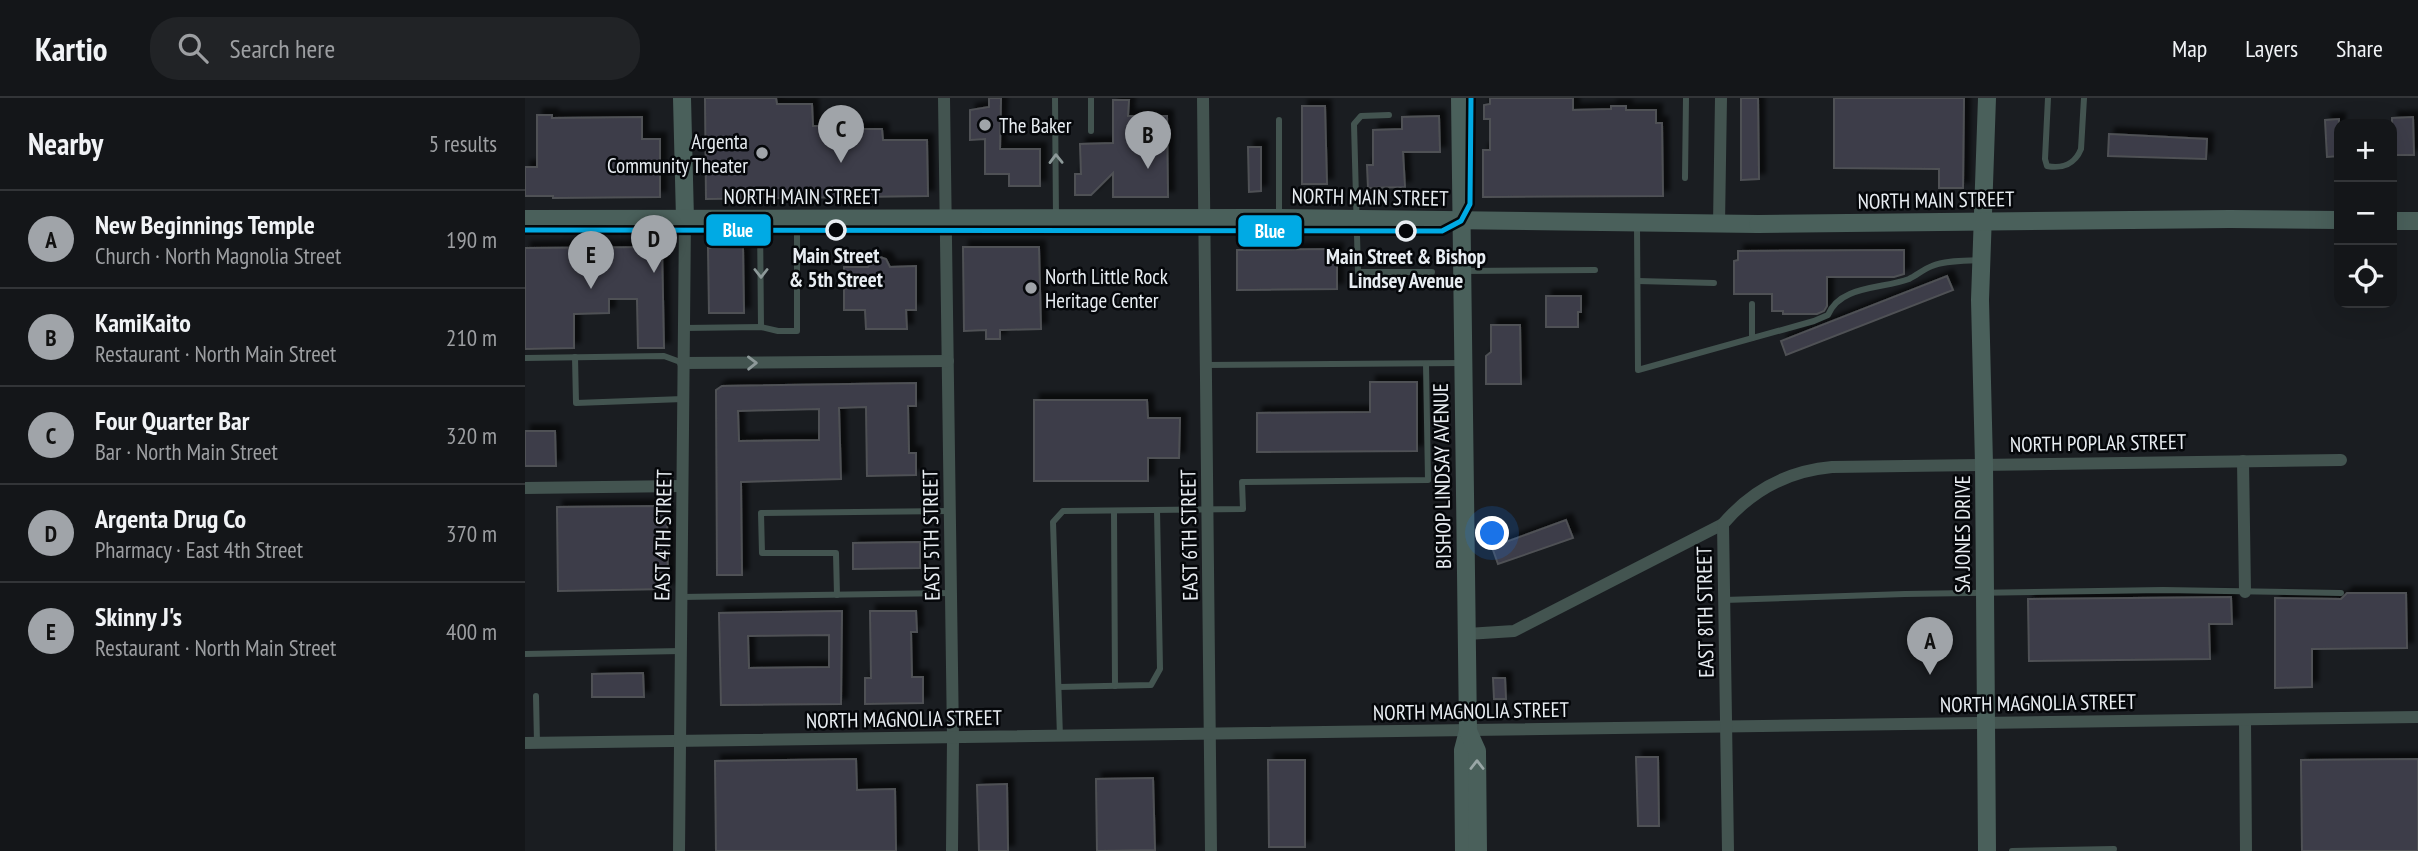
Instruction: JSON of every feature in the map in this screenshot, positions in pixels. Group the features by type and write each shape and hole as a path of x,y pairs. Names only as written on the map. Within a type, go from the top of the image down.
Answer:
{"main road":[{"path":"682,98 685,219"},
{"name":"BISHOP LINDSAY AVENUE","path":"1460,98 1468,731 1463,750 1464,851"},
{"name":"SA JONES DRIVE","path":"1987,98 1980,300 1987,851"},
{"name":"NORTH MAIN STREET","path":"525,219 1279,218 1758,225 2334,220"},
{"path":"2397,221 2418,221"},
{"name":"BISHOP LINDSAY AVENUE","path":"1468,731 1477,751 1478,851"}],"street":[{"name":"EAST 5TH STREET","path":"944,98 953,738 952,851"},
{"name":"EAST 6TH STREET","path":"1203,98 1211,851"},
{"path":"1719,224 1721,98"},
{"name":"EAST 4TH STREET","path":"679,851 685,219"},
{"path":"683,363 947,361"},
{"name":"NORTH POPLAR STREET","path":"1857,467 2341,460"},
{"path":"2243,461 2245,592"},
{"name":"EAST 8TH STREET","path":"1728,851 1723,524 1753,494 1788,476 1809,469 1857,467"},
{"path":"525,488 682,486"},
{"path":"1467,634 1514,631 1723,524"},
{"name":"NORTH MAGNOLIA STREET","path":"531,743 2418,717"},
{"path":"2245,720 2246,851"}],"lane":[{"path":"1055,98 1056,220"},
{"path":"1091,98 1091,131"},
{"path":"1685,178 1686,98"},
{"path":"2048,98 2045,159 2047,166 2052,167 2069,164 2079,156 2084,98"},
{"path":"1389,115 1361,116 1354,124 1358,272 1432,272"},
{"path":"1279,120 1279,218"},
{"path":"760,219 761,327"},
{"path":"684,328 761,327 797,331 797,219"},
{"path":"1637,223 1638,370 1828,315 1844,298 1861,290 1908,279 1934,265 1982,260"},
{"path":"1462,271 1595,270"},
{"path":"1638,281 1714,283"},
{"path":"1752,304 1752,338"},
{"path":"525,358 664,356 683,363"},
{"path":"575,357 576,403 683,399"},
{"path":"1206,365 1463,363"},
{"path":"1060,737 1053,522 1063,511 1243,509 1242,482 1428,481 1426,364"},
{"path":"1059,687 1151,685 1160,669 1157,510"},
{"path":"837,595 836,552 762,553 761,513 950,511"},
{"path":"1114,511 1115,685"},
{"path":"1724,600 2164,590 2341,593"},
{"path":"681,597 951,593"},
{"path":"525,654 681,651"},
{"path":"531,743 536,696"},
{"path":"2012,851 2114,849"}],"building":[{"path":"705,98 776,98 777,104 812,104 813,126 882,129 883,140 927,140 928,196 706,199"},
{"path":"989,98 1001,98 1000,149 1040,149 1040,186 1009,186 1009,174 985,174 985,139 970,140 970,110 989,107"},
{"path":"1490,98 1573,98 1573,110 1626,106 1626,110 1656,110 1656,123 1662,123 1663,196 1483,197 1483,150 1490,150 1490,119 1484,119 1484,105 1490,104"},
{"path":"1741,98 1758,98 1759,179 1741,180"},
{"path":"1834,98 1964,98 1963,188 1939,188 1939,169 1834,168"},
{"path":"1113,100 1129,100 1128,116 1167,116 1168,197 1113,197 1113,173 1091,195 1075,195 1075,174 1081,174 1080,144 1113,143"},
{"path":"1302,106 1325,106 1327,184 1302,184"},
{"path":"537,115 552,115 552,118 642,117 642,139 660,139 660,197 525,196 525,167 537,167"},
{"path":"1439,116 1440,152 1403,152 1405,187 1368,188 1367,165 1373,165 1373,130 1402,129 1402,117"},
{"path":"2413,117 2414,155 2397,155 2397,119 2392,118"},
{"path":"2334,119 2334,156 2327,157 2325,120"},
{"path":"2109,134 2207,139 2206,159 2108,156"},
{"path":"1248,147 1261,147 1261,191 1249,192"},
{"path":"662,247 664,348 638,348 637,299 609,299 609,313 574,314 574,348 525,349 525,248"},
{"path":"743,247 744,313 709,313 708,248"},
{"path":"963,247 1039,247 1041,329 1000,330 1000,339 986,339 986,330 964,331"},
{"path":"1337,249 1337,289 1237,290 1237,250"},
{"path":"1904,250 1904,274 1894,277 1827,277 1827,306 1817,314 1783,314 1783,311 1772,311 1772,294 1734,294 1734,261 1738,260 1738,251"},
{"path":"874,259 886,259 890,267 916,266 916,310 906,310 907,329 866,329 865,310 844,310 844,267 868,267"},
{"path":"1947,276 1953,290 1786,355 1781,341"},
{"path":"1546,296 1581,296 1578,327 1546,327"},
{"path":"1491,325 1520,325 1521,384 1486,384 1486,356 1491,352"},
{"path":"1370,382 1417,382 1417,451 1257,452 1257,413 1370,412"},
{"path":"916,383 916,406 908,406 909,453 916,453 916,475 867,476 866,407 839,408 841,479 741,482 742,575 717,575 716,390 722,386","holes":["819,409 819,440 739,441 738,411"]},
{"path":"1034,400 1147,400 1148,418 1180,418 1179,458 1148,458 1148,481 1034,481"},
{"path":"525,431 555,431 556,466 525,466"},
{"path":"658,506 667,514 668,589 558,591 557,507"},
{"path":"1566,520 1573,538 1498,564 1492,547"},
{"path":"920,542 920,568 853,569 853,543"},
{"path":"2347,593 2406,593 2407,648 2312,649 2312,687 2275,688 2275,598 2341,599"},
{"path":"2231,597 2232,624 2209,624 2210,659 2029,661 2028,599"},
{"path":"842,611 841,704 721,705 719,613","holes":["829,635 829,667 749,668 748,636"]},
{"path":"870,611 916,611 917,632 911,632 912,677 923,677 923,703 865,704 865,678 871,678"},
{"path":"643,673 644,697 592,697 592,674"},
{"path":"1493,678 1505,678 1506,699 1494,699"},
{"path":"1636,757 1658,757 1659,826 1638,826"},
{"path":"856,759 857,790 895,789 896,851 716,851 715,761"},
{"path":"2418,759 2418,851 2302,851 2301,760"},
{"path":"1268,760 1305,760 1305,847 1269,847"},
{"path":"1153,778 1155,850 1097,851 1096,779"},
{"path":"1007,784 1008,851 979,851 977,785"}],"transit line":[{"name":"Blue","path":"525,230 1442,231 1461,221 1470,204 1471,98"}],"place":[{"name":"The Baker","path":"985,125"},
{"name":"Argenta Community Theater","path":"762,153"},
{"name":"Four Quarter Bar","path":"841,163"},
{"name":"KamiKaito","path":"1148,169"},
{"name":"Main Street & 5th Street","path":"836,230"},
{"name":"Main Street & Bishop Lindsey Avenue","path":"1406,231"},
{"name":"Argenta Drug Co","path":"654,273"},
{"name":"North Little Rock Heritage Center","path":"1031,288"},
{"name":"Skinny J's","path":"591,289"},
{"name":"New Beginnings Temple","path":"1930,675"}]}
